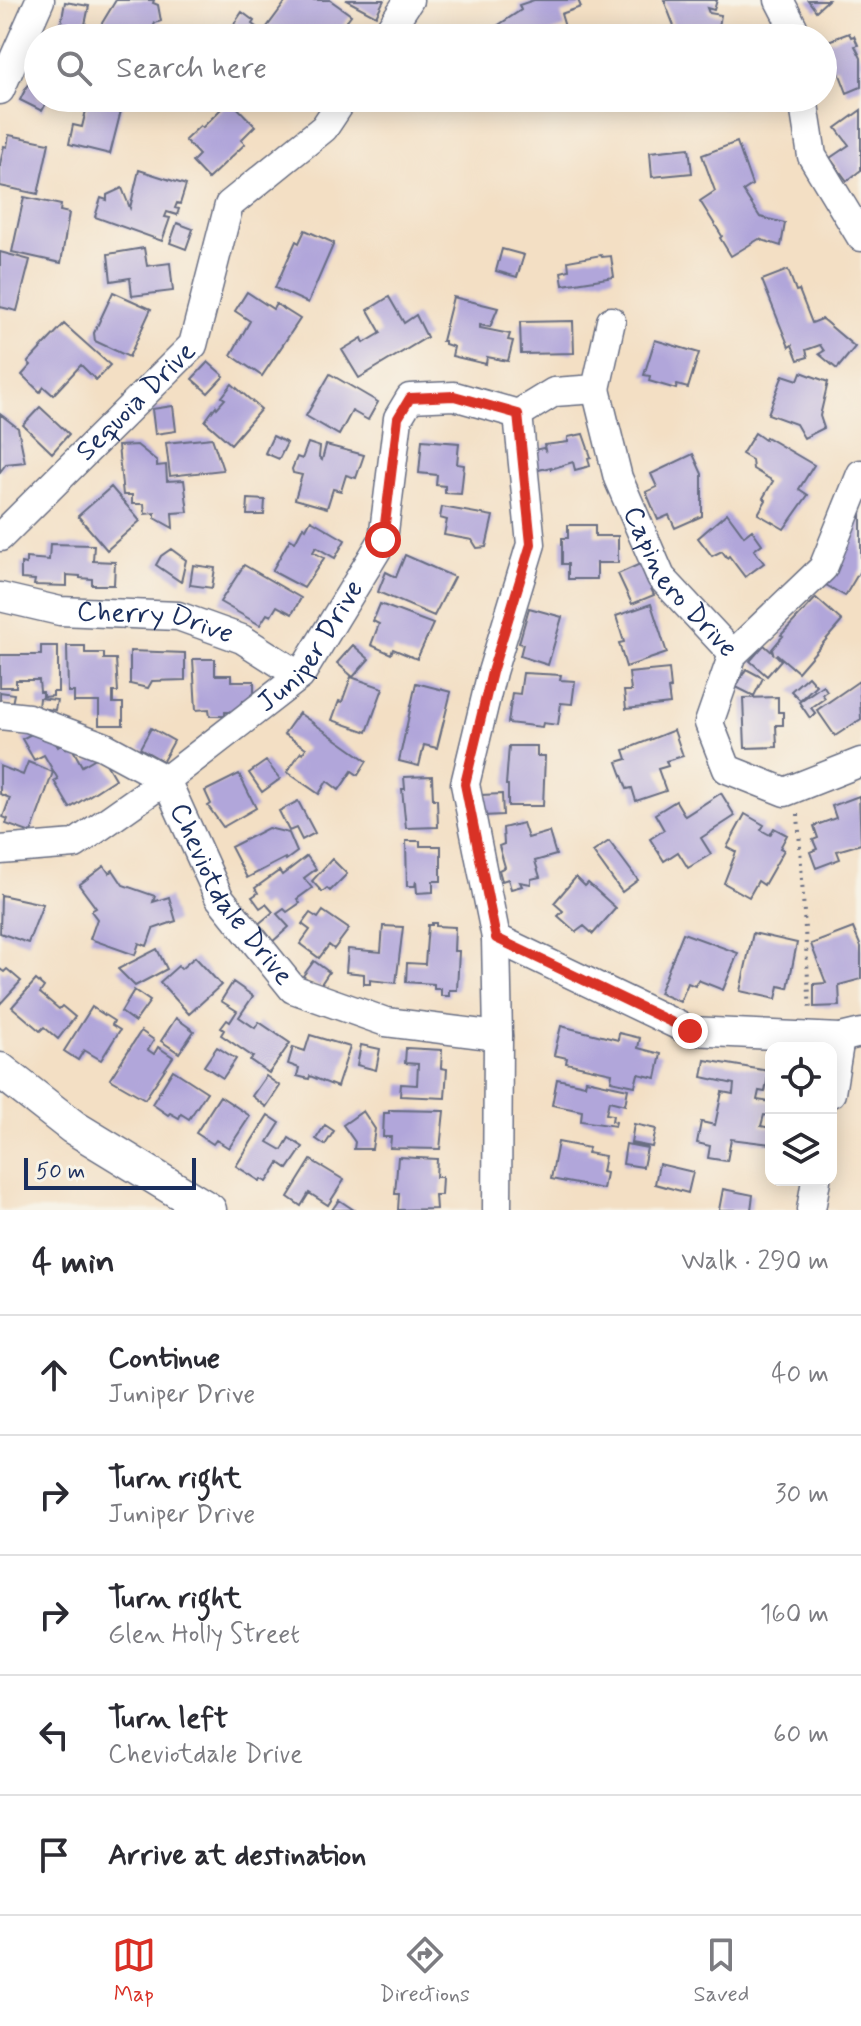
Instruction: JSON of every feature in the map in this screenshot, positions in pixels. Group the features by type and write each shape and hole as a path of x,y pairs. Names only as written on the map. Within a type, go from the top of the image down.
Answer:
{"street":[{"path":"29,24 40,0"},
{"path":"393,24 409,0"},
{"path":"779,0 791,24"},
{"path":"0,90 24,36"},
{"name":"Sequoia Drive","path":"0,537 193,345 229,205 324,128 335,112"},
{"path":"805,112 812,156 861,237"},
{"path":"497,1210 496,938 465,784 492,672 531,544 518,414 554,392 596,389 611,321"},
{"name":"Capinero Drive","path":"596,389 618,478 661,577 733,654 709,723 727,769 785,792 861,762"},
{"name":"Juniper Drive","path":"0,850 75,844 166,780 300,676 383,540 398,418 410,398 454,396 518,414"},
{"path":"733,654 823,568 861,474"},
{"name":"Cherry Drive","path":"0,597 60,611 178,616 242,639 300,676"},
{"path":"0,715 28,718 103,746 166,780"},
{"name":"Cheviotdale Drive","path":"166,780 219,897 293,989 386,1022 498,1036"},
{"path":"496,938 690,1031 851,1036 837,1076"},
{"path":"0,1070 73,1127 209,1210"},
{"path":"811,1210 815,1186"}],"path":[{"path":"796,787 811,1037"}],"building":[{"path":"116,0 154,0 153,3 158,5 161,21 155,24 101,24"},
{"path":"287,0 330,0 351,15 344,24 269,24"},
{"path":"346,0 384,0 376,16"},
{"path":"534,0 578,0 581,7 561,14 564,24 500,24 521,10 519,5"},
{"path":"664,0 717,0 714,10 707,8 709,13 721,15 719,24 673,24"},
{"path":"808,0 828,0 816,11"},
{"path":"65,2 89,6 85,24 61,24"},
{"path":"242,12 254,21 252,24 234,24"},
{"path":"849,33 851,37 854,36 861,58 861,87 847,93 837,67 837,38"},
{"path":"861,110 861,170 847,181 830,158 849,145 836,128"},
{"path":"86,112 121,112 110,154 69,144 73,125 82,127"},
{"path":"218,112 242,112 255,126 241,140 245,144 208,179 192,162 199,155 185,140 200,126 202,128"},
{"path":"9,135 49,143 38,194 0,186 0,164"},
{"path":"737,142 752,185 743,191 760,217 785,223 781,246 759,239 731,256 700,201 715,191 702,155"},
{"path":"689,148 692,173 652,177 650,152"},
{"path":"139,170 186,185 180,204 177,203 175,208 179,209 177,215 167,212 165,217 170,218 162,241 95,217 101,198 107,200 107,195 122,188 130,208"},
{"path":"24,197 61,205 60,211 69,213 61,263 12,252"},
{"path":"177,223 193,229 186,249 170,243"},
{"path":"305,230 334,243 308,303 275,288 296,241 299,243"},
{"path":"144,248 147,266 170,263 173,291 132,296 130,278 111,281 108,254"},
{"path":"502,249 524,255 517,277 496,271"},
{"path":"0,252 30,260 17,311 0,307"},
{"path":"611,256 614,277 563,285 561,272 569,270 568,261"},
{"path":"788,270 812,323 822,319 855,347 837,369 819,354 824,351 820,345 806,350 808,357 798,360 792,345 789,347 762,280"},
{"path":"113,292 151,309 129,357 95,341 94,333"},
{"path":"247,292 273,309 276,304 300,319 262,376 231,355 250,321 235,311"},
{"path":"389,297 404,323 416,315 427,337 359,378 342,350 362,338 364,343 381,333 368,310"},
{"path":"453,297 498,308 490,327 480,325 480,328 510,334 508,340 513,341 508,361 487,357 486,364 452,356 454,347 442,341"},
{"path":"573,321 574,353 521,354 520,322"},
{"path":"64,324 110,365 96,380 81,365 53,395 44,387 40,392 22,375 31,365 28,362"},
{"path":"655,340 699,353 688,388 677,385 676,389 649,381 650,376 644,375"},
{"path":"208,362 224,376 208,393 192,379"},
{"path":"801,372 828,382 820,416 824,428 804,438 796,424 768,414 783,375 798,380"},
{"path":"330,374 378,402 368,420 352,411 339,435 306,416"},
{"path":"232,384 261,409 231,444 205,421 225,399 222,397"},
{"path":"173,406 176,431 155,434 152,409"},
{"path":"40,407 69,434 52,453 23,425"},
{"path":"0,414 18,428 25,462 6,464 0,472"},
{"path":"755,433 814,465 799,489 808,495 784,529 758,514 773,481 753,469 752,460 742,454"},
{"path":"583,434 591,457 588,458 590,466 575,470 573,462 534,471 529,451 545,450 544,445 568,442 568,437"},
{"path":"273,436 287,443 279,459 265,453"},
{"path":"212,438 223,470 170,476 166,443"},
{"path":"422,440 459,443 457,464 464,465 461,494 445,493 445,486 436,485 437,475 419,473"},
{"path":"308,443 320,447 319,457 322,460 326,445 364,455 356,478 346,475 341,491 333,489 327,508 295,499 302,475 293,473 292,469 297,457 302,459"},
{"path":"137,445 157,461 157,466 166,465 167,481 184,480 188,512 172,513 173,528 155,518 155,513 145,514 144,504 132,504 132,495 123,495 118,446"},
{"path":"693,454 702,474 702,516 675,528 669,515 658,520 646,492 657,487 651,474"},
{"path":"111,487 140,521 107,550 78,516"},
{"path":"248,499 265,500 264,515 247,515"},
{"path":"442,507 493,516 486,547 477,548 472,540 444,535 447,520 440,518"},
{"path":"861,512 861,569 845,596 819,581"},
{"path":"727,513 744,536 752,530 762,544 754,550 764,563 745,577 729,556 727,558 722,551 712,556 698,538"},
{"path":"311,520 345,540 335,558 316,547 313,552 324,558 304,588 272,571 290,539 295,542"},
{"path":"568,525 595,525 595,536 618,536 618,563 597,563 597,579 568,579 568,564 562,564 562,538 568,538"},
{"path":"50,544 94,545 93,561 115,562 114,585 92,585 92,579 67,575 67,586 34,585 35,580 21,579 21,563 26,564 26,558 49,560"},
{"path":"171,549 186,560 181,582 156,565 161,556"},
{"path":"405,555 454,577 434,616 378,592 386,572 396,577"},
{"path":"640,564 654,595 632,604 618,574"},
{"path":"193,565 215,568 212,588 190,585"},
{"path":"244,565 301,598 292,614 277,606 260,625 220,602"},
{"path":"816,598 842,621 798,672 777,654 781,660 767,676 750,661 764,645 773,653 772,649 781,635"},
{"path":"380,604 433,624 417,659 393,649 391,654 371,645 379,624 373,621"},
{"path":"651,604 667,653 626,667 619,643 624,642 616,616"},
{"path":"529,608 562,617 548,665 520,656 523,644 519,643"},
{"path":"353,645 369,659 353,677 337,663"},
{"path":"41,646 58,646 58,692 43,697 39,680 16,680 16,687 0,687 0,655 41,655"},
{"path":"67,646 85,646 85,653 104,653 104,659 116,659 118,692 113,692 113,703 123,703 123,725 99,725 99,702 74,702 74,692 68,692"},
{"path":"130,651 185,653 185,680 152,681 148,688 130,684"},
{"path":"193,659 215,659 215,675 231,675 231,681 254,681 254,701 243,701 243,712 225,712 225,716 210,716 209,709 196,710"},
{"path":"669,669 670,704 626,709 624,691 631,691 629,673"},
{"path":"746,669 763,678 754,696 736,687"},
{"path":"523,673 561,675 560,680 575,681 572,704 561,703 558,725 543,723 542,727 508,723 512,693 520,694"},
{"path":"808,676 816,685 800,700 791,691"},
{"path":"351,677 383,688 367,732 332,720"},
{"path":"859,681 861,719 835,736 817,710"},
{"path":"416,683 451,692 437,748 424,745 419,766 399,761"},
{"path":"823,685 827,691 822,694 825,698 811,708 816,714 810,718 799,702"},
{"path":"0,692 14,694 12,704 0,703"},
{"path":"778,697 778,712 783,712 783,725 776,725 777,747 745,748 743,698"},
{"path":"39,698 57,700 55,710 38,708"},
{"path":"299,713 367,761 358,775 352,771 339,790 327,781 319,794 287,772 306,748 284,734"},
{"path":"46,726 58,747 62,744 65,749 71,746 82,766 101,755 115,779 70,808 54,781 58,779 44,755 34,760 22,739"},
{"path":"151,728 174,741 163,761 140,748"},
{"path":"674,730 683,756 666,761 668,766 658,769 666,791 636,801 632,788 627,789 617,762 627,759 624,750"},
{"path":"509,746 537,746 537,756 545,756 543,806 508,806"},
{"path":"266,761 280,779 262,792 249,773"},
{"path":"28,762 53,772 31,833 6,824 8,819 3,817 10,798 0,794 0,766 23,775"},
{"path":"239,774 256,808 223,827 208,806 211,804 205,791"},
{"path":"432,776 438,827 406,828 402,789 405,789 404,777"},
{"path":"721,793 735,816 701,838 711,854 688,868 678,852 664,861 650,839 664,830 655,814 676,801 685,816"},
{"path":"502,794 503,815 482,816 481,795"},
{"path":"859,796 861,844 837,851 840,859 816,868 810,852 817,849 813,840 818,838 814,826 836,818 832,806"},
{"path":"298,801 315,833 302,840 296,828 289,831 279,811"},
{"path":"745,814 764,825 761,830 770,835 774,828 787,835 780,848 784,850 764,885 758,881 749,897 724,883 736,852 727,847"},
{"path":"523,823 528,838 549,832 556,855 535,861 540,877 531,879 531,884 520,882 522,886 511,889 508,879 502,881 499,870 505,867 499,846 504,844 503,828"},
{"path":"268,828 289,833 297,852 247,878 231,847"},
{"path":"406,841 420,841 420,846 441,846 441,881 433,881 433,892 417,893 416,881 415,886 407,886"},
{"path":"609,841 638,880 622,892 593,852"},
{"path":"307,856 316,869 304,878 312,888 297,899 300,903 287,912 284,909 277,914 289,927 271,943 256,926 273,912 266,904 260,908 252,897 258,893 255,888 279,871 282,875"},
{"path":"332,859 347,874 330,891 327,888 322,892 312,881"},
{"path":"104,866 109,873 113,870 123,885 155,896 153,902 169,897 176,921 153,929 147,946 139,943 135,955 90,939 97,919 91,911 96,908 79,885"},
{"path":"576,877 585,886 588,883 616,908 593,934 584,926 576,932 558,916 563,911 554,903"},
{"path":"1,895 43,904 28,943 0,933"},
{"path":"323,911 349,929 334,949 329,945 319,958 300,944 310,930 302,924 310,913 318,918"},
{"path":"428,925 455,927 454,951 459,951 457,990 449,990 449,996 441,996 441,989 434,989 434,984 406,982 407,963 425,964"},
{"path":"383,926 403,927 396,983 370,980 370,984 364,984 364,974 346,972 348,949 381,952"},
{"path":"853,928 861,947 861,979 839,985 840,1006 814,1007 814,984 826,983 811,944"},
{"path":"683,933 738,953 723,990 698,980 695,986 688,983 680,1002 659,993"},
{"path":"753,933 797,943 788,988 779,986 776,999 740,991"},
{"path":"157,949 167,969 135,986 118,969"},
{"path":"195,957 221,985 189,1014 160,982 178,966 181,969"},
{"path":"314,961 329,972 319,987 303,976"},
{"path":"0,969 4,972 7,969 21,981 0,1004"},
{"path":"36,980 44,987 40,993 59,1009 62,1006 75,1017 58,1039 44,1027 40,1031 12,1007"},
{"path":"233,982 253,996 239,1017 255,1028 259,1022 290,1043 269,1073 250,1060 253,1057 221,1035 224,1030 221,1028 227,1020 230,1022 237,1011 221,1001"},
{"path":"134,990 150,1001 135,1022 121,1012"},
{"path":"92,1007 114,1021 112,1025 120,1030 101,1060 84,1050 78,1060 64,1051"},
{"path":"176,1018 194,1031 179,1053 161,1041"},
{"path":"561,1026 618,1040 619,1033 640,1038 638,1048 661,1054 656,1078 638,1074 635,1086 611,1081 612,1073 566,1063 567,1058 554,1055"},
{"path":"141,1031 154,1040 148,1050 154,1054 158,1047 173,1057 145,1099 110,1079"},
{"path":"310,1035 350,1047 337,1087 310,1076 309,1079 297,1076 299,1068 288,1064 293,1047 305,1051"},
{"path":"361,1045 380,1049 376,1070 357,1065"},
{"path":"217,1047 236,1059 223,1078 204,1066"},
{"path":"406,1048 442,1050 441,1068 447,1069 445,1098 400,1096 401,1084 417,1085 418,1064 405,1063"},
{"path":"705,1060 765,1070 765,1092 759,1091 757,1100 765,1101 761,1126 765,1127 765,1143 731,1139 727,1161 708,1158 710,1146 697,1143 701,1122 715,1125 722,1092 733,1094 734,1084 702,1077"},
{"path":"173,1070 207,1092 189,1119 181,1114 179,1118 170,1113 168,1115 152,1104"},
{"path":"266,1076 280,1086 266,1107 252,1096"},
{"path":"557,1079 585,1085 586,1080 628,1089 625,1105 609,1101 606,1114 613,1115 615,1126 581,1121 582,1111 552,1105"},
{"path":"220,1096 250,1116 229,1148 216,1140 213,1144 196,1133"},
{"path":"389,1110 444,1111 440,1149 390,1148 391,1137 383,1137 384,1113 389,1113"},
{"path":"363,1111 375,1129 372,1149 354,1149 355,1142 343,1125"},
{"path":"268,1115 280,1123 268,1142 282,1150 289,1138 303,1147 288,1169 279,1163 267,1182 236,1166"},
{"path":"634,1124 656,1129 652,1147 631,1143"},
{"path":"325,1125 334,1131 325,1145 316,1139"},
{"path":"558,1142 589,1148 587,1153 605,1156 603,1189 551,1179"},
{"path":"626,1144 647,1148 643,1167 623,1164"},
{"path":"398,1157 437,1159 436,1177 442,1177 441,1195 435,1195 436,1209 398,1210 399,1194 395,1194"},
{"path":"311,1160 344,1180 328,1205 309,1193 301,1206 288,1197"},
{"path":"659,1164 693,1172 688,1193 655,1184"},
{"path":"723,1189 753,1195 751,1210 719,1210"},
{"path":"339,1200 354,1210 332,1210"}],"route":[{"path":"383,540 398,418 410,398 454,396 518,414 531,544 492,672 465,784 496,938 690,1031"}]}
